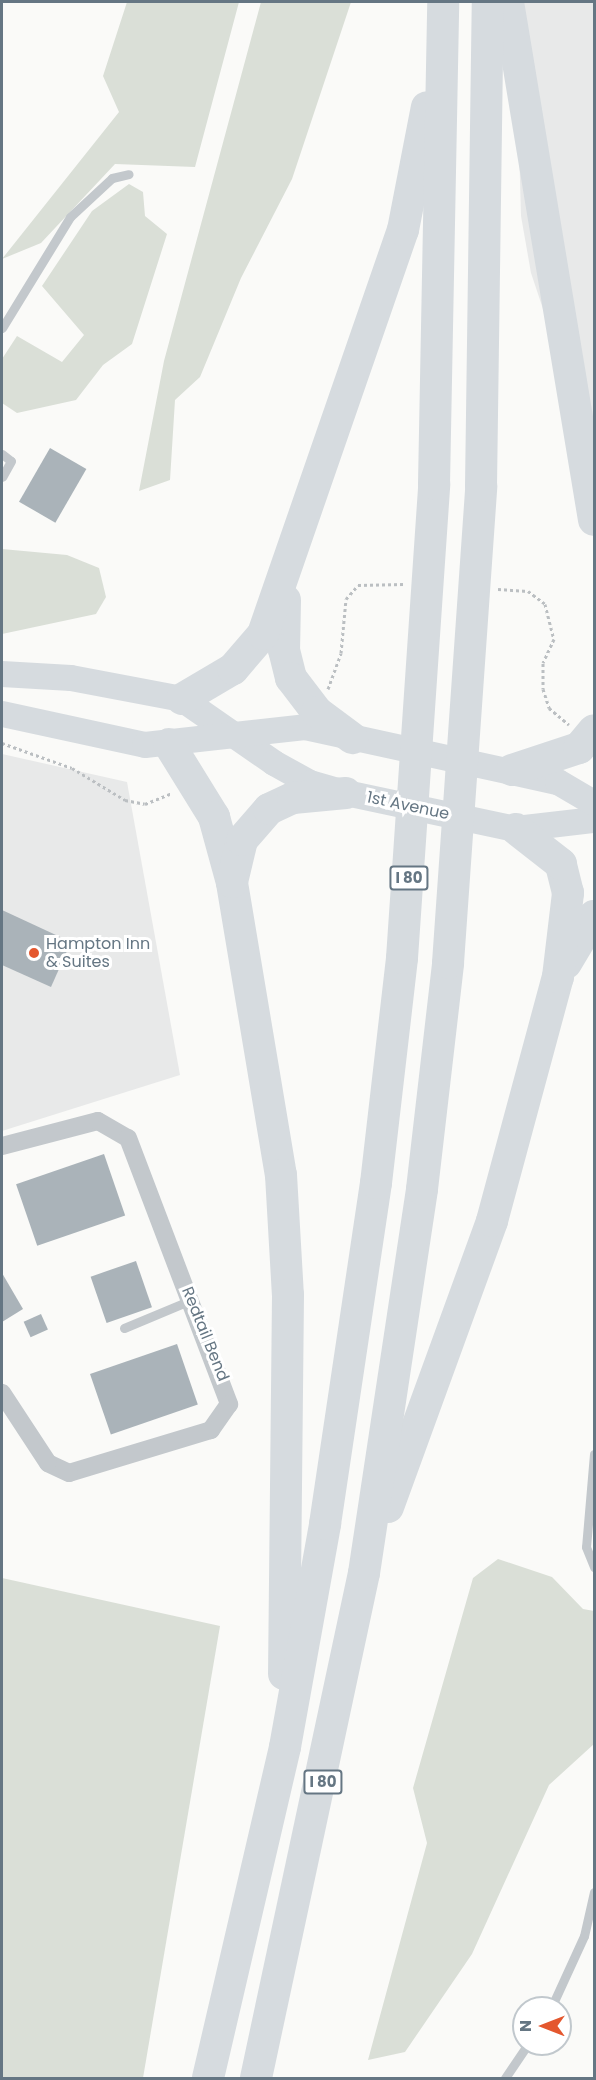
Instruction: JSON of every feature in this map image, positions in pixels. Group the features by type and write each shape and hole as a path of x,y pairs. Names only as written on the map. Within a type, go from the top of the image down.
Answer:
{"highway":[{"path":"182,699 233,669 251,651 263,634 403,230 427,113 428,2"},
{"name":"I 80","path":"207,2079 285,1747 376,1183 409,878 435,472 443,2"},
{"name":"I 80","path":"256,2079 364,1573 422,1190 459,851 481,474 488,2"},
{"path":"508,2 594,520"},
{"path":"290,551 282,623 291,678 316,712 352,738"},
{"path":"512,770 579,748 584,728"},
{"path":"169,744 214,818 232,883 286,1221 285,1747"},
{"path":"232,883 242,840 269,809 293,798 346,793"},
{"path":"364,1573 492,1221 558,977 568,893 561,864 510,828"},
{"path":"558,977 594,916"}],"main road":[{"name":"1st Avenue","path":"2,675 71,678 182,699 235,737 310,783 346,793 510,828 594,820"},
{"path":"2,714 117,743 169,744 305,727 512,770 558,782 594,802"}],"street":[{"name":"Redtail Bend","path":"2,1146 87,1122 109,1123 128,1138 228,1392 226,1415 211,1430 69,1473 48,1463 2,1394"}],"lane":[{"path":"2,328 70,217 112,178 129,174"},
{"path":"2,454 11,461 2,477"},
{"path":"124,1328 192,1300"},
{"path":"594,1454 586,1547 594,1567"},
{"path":"556,1996 584,1936 594,1892"},
{"path":"505,2079 520,2056"}],"path":[{"path":"321,696 334,683 341,653 346,599 358,585 389,583"},
{"path":"528,591 545,604 554,624 554,639 543,663 549,708 584,728"},
{"path":"2,743 72,768 124,800 145,804 180,787"}],"shaded area":[{"path":"127,2 239,2 195,167 115,164 41,243 2,259 119,112 103,76"},
{"path":"261,2 351,2 292,179 241,278 200,377 175,400 170,480 139,491 164,361"},
{"path":"515,2 594,2 594,427 564,372 531,273 521,216"},
{"path":"129,184 143,192 145,216 167,234 132,344 103,365 76,400 17,413 2,403 2,359 17,336 62,362 84,335 42,286 92,211"},
{"path":"2,549 67,555 99,568 106,597 96,614 2,634"},
{"path":"2,754 127,782 180,1075 2,1131"},
{"path":"498,1559 552,1577 583,1609 594,1611 594,1744 549,1785 472,1954 405,2052 368,2060 427,1843 413,1788 473,1578"},
{"path":"2,1578 220,1626 143,2078 2,2078"}],"building":[{"path":"50,448 86,469 55,523 19,502"},
{"name":"Hampton Inn & Suites","path":"2,910 71,942 51,987 2,965"},
{"path":"104,1154 125,1215 37,1246 16,1184"},
{"path":"136,1261 152,1307 107,1323 91,1277"},
{"path":"2,1273 23,1309 2,1322"},
{"path":"41,1314 48,1330 31,1337 24,1322"},
{"path":"177,1344 198,1405 111,1434 90,1374"}],"place":[{"name":"Hampton Inn & Suites","path":"34,953"}]}
